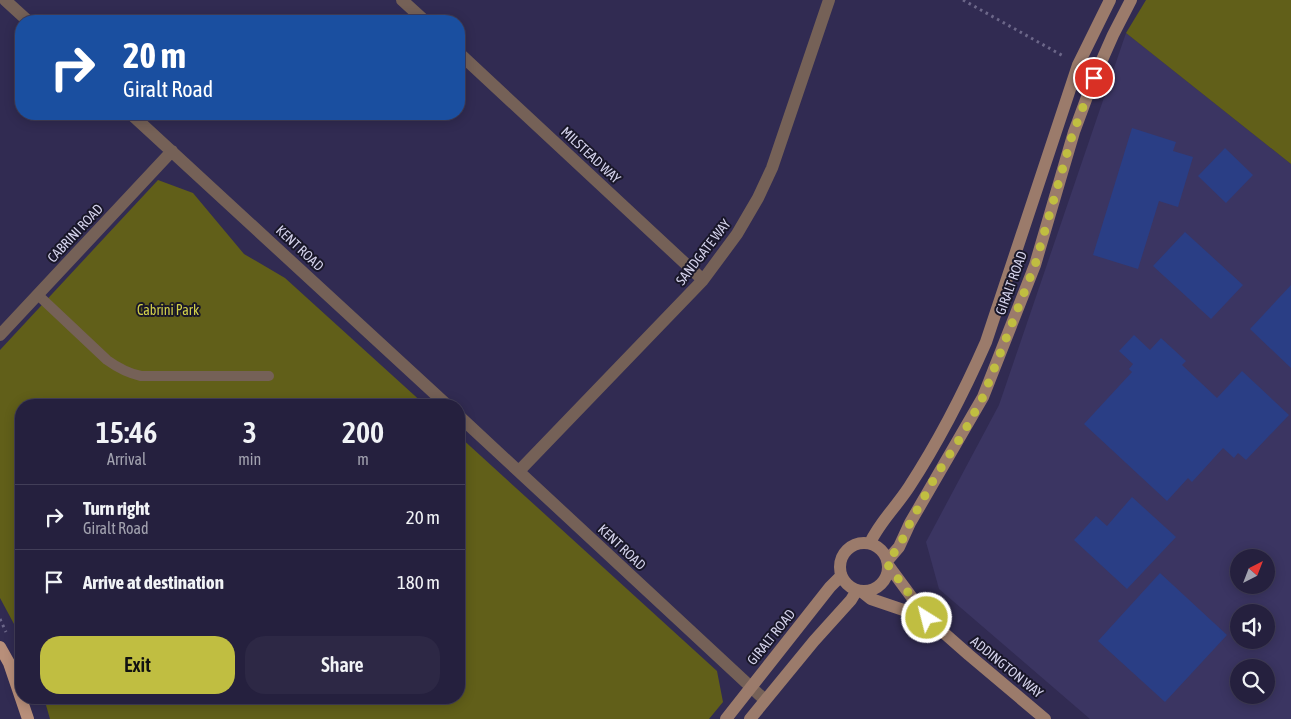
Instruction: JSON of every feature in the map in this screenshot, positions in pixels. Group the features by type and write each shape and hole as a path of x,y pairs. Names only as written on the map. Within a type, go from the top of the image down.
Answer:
{"main road":[{"path":"0,647 4,665 15,690"},
{"path":"21,704 28,719"}],"street":[{"path":"5,0 21,15"},
{"path":"402,0 418,15"},
{"name":"SANDGATE WAY","path":"519,471 703,280 738,234 772,168 829,0"},
{"name":"GIRALT ROAD","path":"870,543 876,530 894,510 910,486 969,381 989,333 1078,65 1110,0"},
{"name":"GIRALT ROAD","path":"888,563 899,547 934,479 964,432 983,397 1035,265 1074,132 1094,78 1131,0"},
{"name":"MILSTEAD WAY","path":"465,59 703,280"},
{"name":"KENT ROAD","path":"138,120 441,399"},
{"name":"CABRINI ROAD","path":"0,335 172,150"},
{"name":"KENT ROAD","path":"465,422 765,700"},
{"path":"870,543 881,550 888,563 888,574 881,585 874,590 859,591 849,586 841,576 840,561 845,551 854,544 870,543"},
{"name":"ADDINGTON WAY","path":"888,563 927,618 968,656 1045,719"},
{"name":"GIRALT ROAD","path":"726,719 830,587 841,576"},
{"path":"750,719 814,641 859,591"},
{"name":"ADDINGTON WAY","path":"859,591 871,599 927,618"}],"lane":[{"path":"38,295 107,360 130,374 140,376 269,376"}],"path":[{"path":"963,0 1065,57"}],"shaded area":[{"path":"1126,33 1291,164 1291,719 1090,719 939,589 926,542 999,405"}],"green space":[{"path":"1146,0 1291,0 1291,164 1126,33"},
{"name":"Cabrini Park","path":"158,180 193,193 244,254 285,278 418,399 15,399 15,626 0,598 0,350"},
{"path":"465,441 717,671 723,702 709,719 50,719 46,704 465,704"}],"building":[{"path":"1132,128 1176,142 1173,151 1193,157 1178,207 1159,201 1138,269 1093,255"},
{"path":"1225,148 1253,175 1226,203 1198,176"},
{"path":"1185,232 1243,285 1211,319 1153,266"},
{"path":"1291,285 1291,368 1250,329"},
{"path":"1134,335 1150,350 1161,338 1186,361 1182,365 1217,398 1242,371 1289,415 1246,460 1238,453 1234,458 1223,448 1192,482 1188,478 1167,501 1084,424 1132,372 1129,369 1133,364 1119,351"},
{"path":"1132,497 1176,537 1127,589 1074,540 1096,516 1107,526"},
{"path":"1160,573 1227,635 1165,702 1098,641"}],"route":[{"path":"927,618 887,561 899,547 934,479 964,432 983,397 1035,265 1072,136 1094,78"}]}
